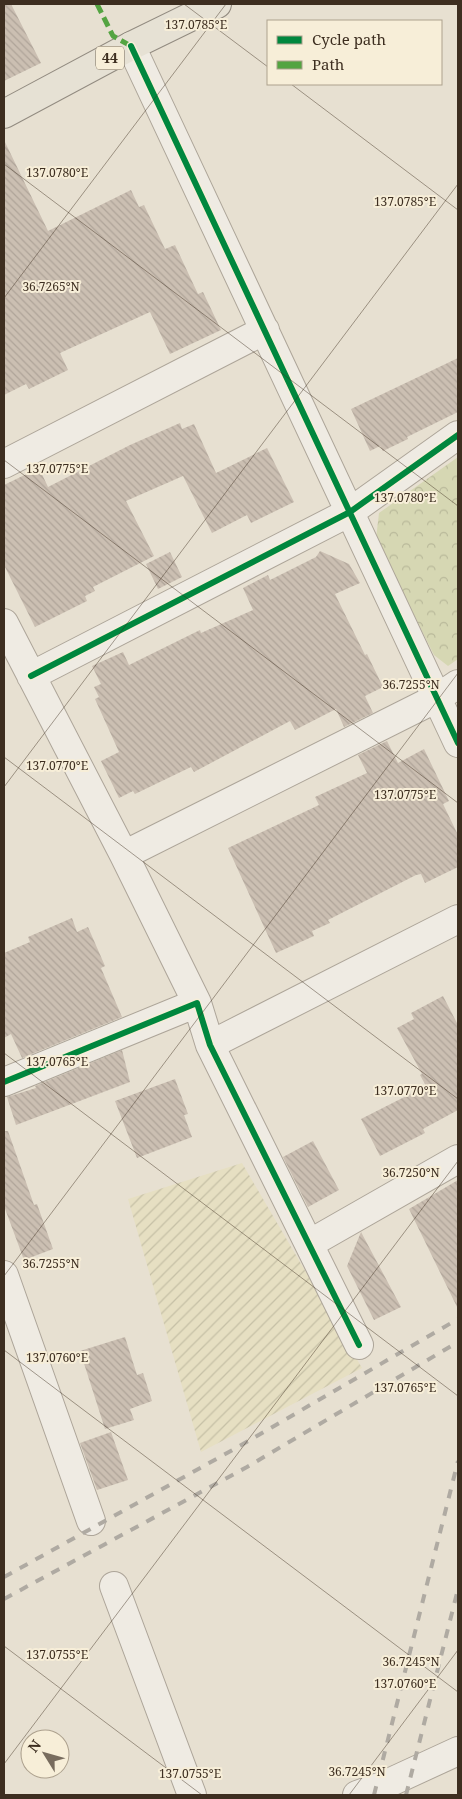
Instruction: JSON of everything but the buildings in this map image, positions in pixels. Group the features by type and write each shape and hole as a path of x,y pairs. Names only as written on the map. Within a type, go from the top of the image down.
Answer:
{"main road":[{"name":"44","path":"4,114 131,46 217,4"}],"street":[{"path":"131,46 350,512 448,691 458,743"},
{"path":"4,464 265,330"},
{"path":"31,676 350,512 458,435"},
{"path":"4,623 197,1003 210,1045 359,1345"},
{"path":"124,856 448,691"},
{"path":"210,1045 458,918"},
{"path":"4,1082 197,1003"},
{"path":"309,1244 458,1159"},
{"path":"4,1275 91,1521"},
{"path":"114,1586 192,1795"},
{"path":"357,1795 382,1786 458,1751"}],"shaded area":[{"path":"242,1163 362,1368 201,1452 128,1199"}],"green space":[{"path":"458,457 458,659 448,666 434,655 376,539 379,513"}],"railway":[{"path":"4,1577 238,1447 458,1319"},
{"path":"4,1599 247,1467 458,1342"},
{"path":"374,1795 458,1461"},
{"path":"406,1795 458,1589"}],"marked path":[{"path":"97,4 113,36 131,46"}],"cycle path":[{"path":"131,46 458,743"},
{"path":"31,676 350,512 458,435"},
{"path":"4,1082 197,1003 210,1045 359,1345"}]}
